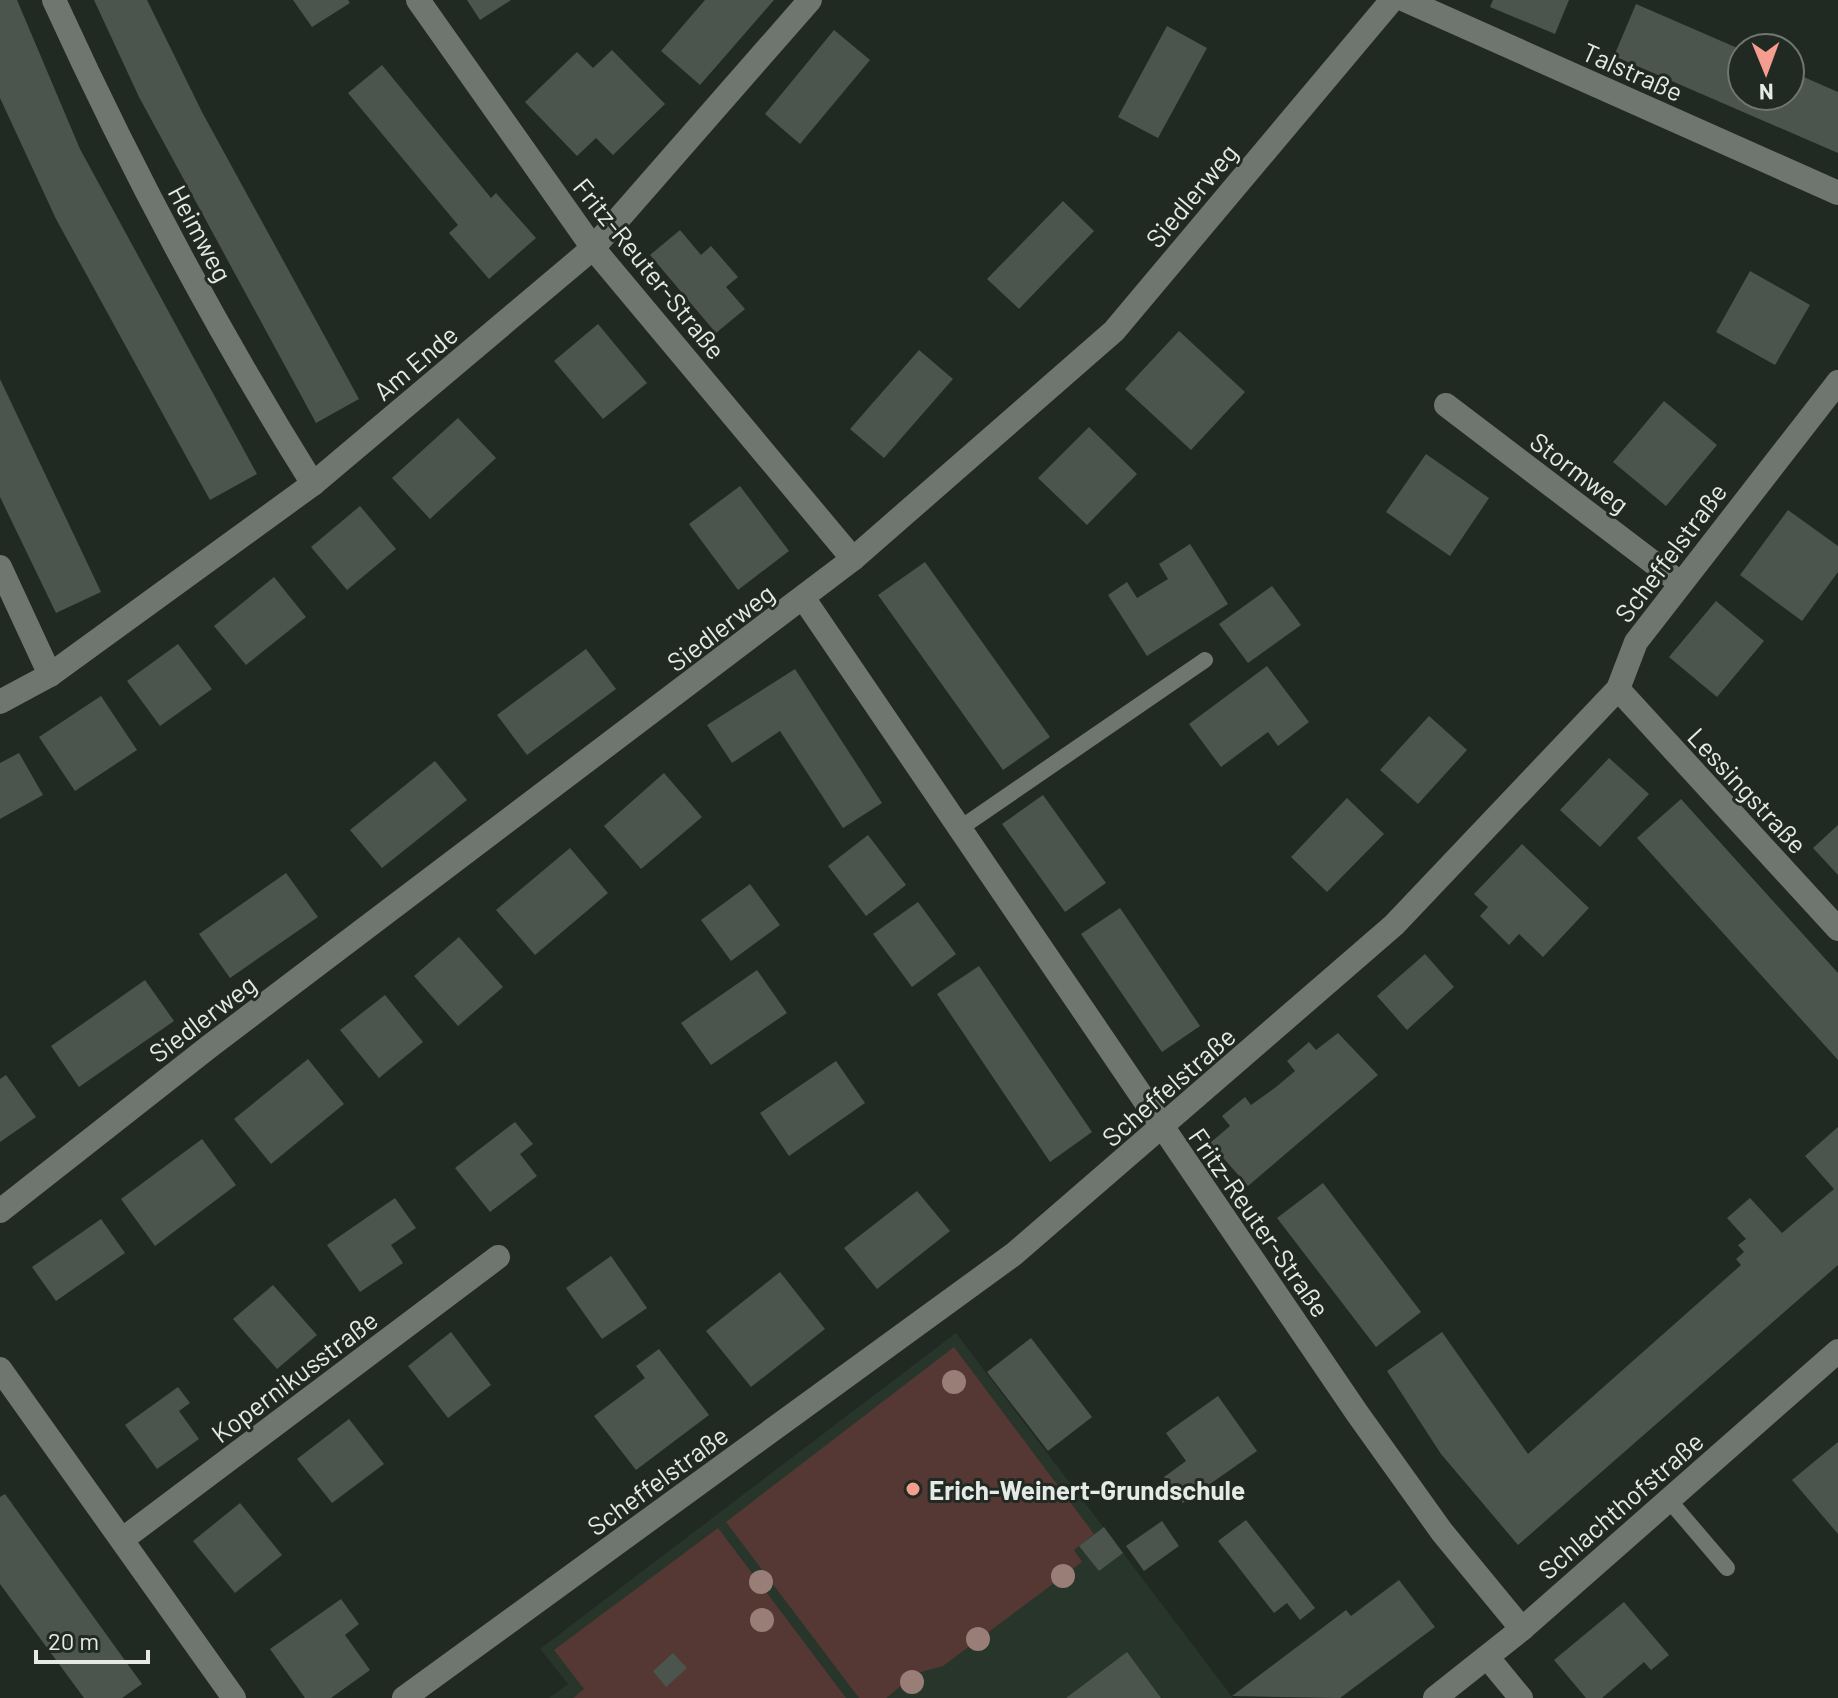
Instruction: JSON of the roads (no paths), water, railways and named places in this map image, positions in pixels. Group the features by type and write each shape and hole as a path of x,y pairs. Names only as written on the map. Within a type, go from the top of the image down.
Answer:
{"street":[{"name":"Heimweg","path":"54,0 174,242 244,374 313,484"},
{"name":"Fritz-Reuter-Straße","path":"418,0 593,248 853,559"},
{"name":"Am Ende","path":"0,702 50,675 313,484 593,248 810,0"},
{"name":"Siedlerweg","path":"0,1211 210,1046 853,559 1114,331 1392,0"},
{"name":"Talstraße","path":"1405,0 1838,193"},
{"name":"Scheffelstraße","path":"404,1698 1014,1254 1394,925 1618,689 1636,642 1838,382"},
{"name":"Stormweg","path":"1446,405 1680,583"},
{"path":"0,567 50,675"},
{"name":"Fritz-Reuter-Straße","path":"804,599 1162,1129 1442,1532 1522,1629"},
{"name":"Lessingstraße","path":"1618,689 1838,929"},
{"name":"Kopernikusstraße","path":"123,1539 498,1257"},
{"name":"Schlachthofstraße","path":"1435,1698 1522,1629 1838,1351"},
{"path":"0,1369 234,1698"},
{"path":"1488,1658 1521,1698"}],"lane":[{"path":"959,829 1205,660"},
{"path":"1668,1499 1727,1568"}],"place":[{"name":"Erich-Weinert-Grundschule","path":"913,1489"}]}
